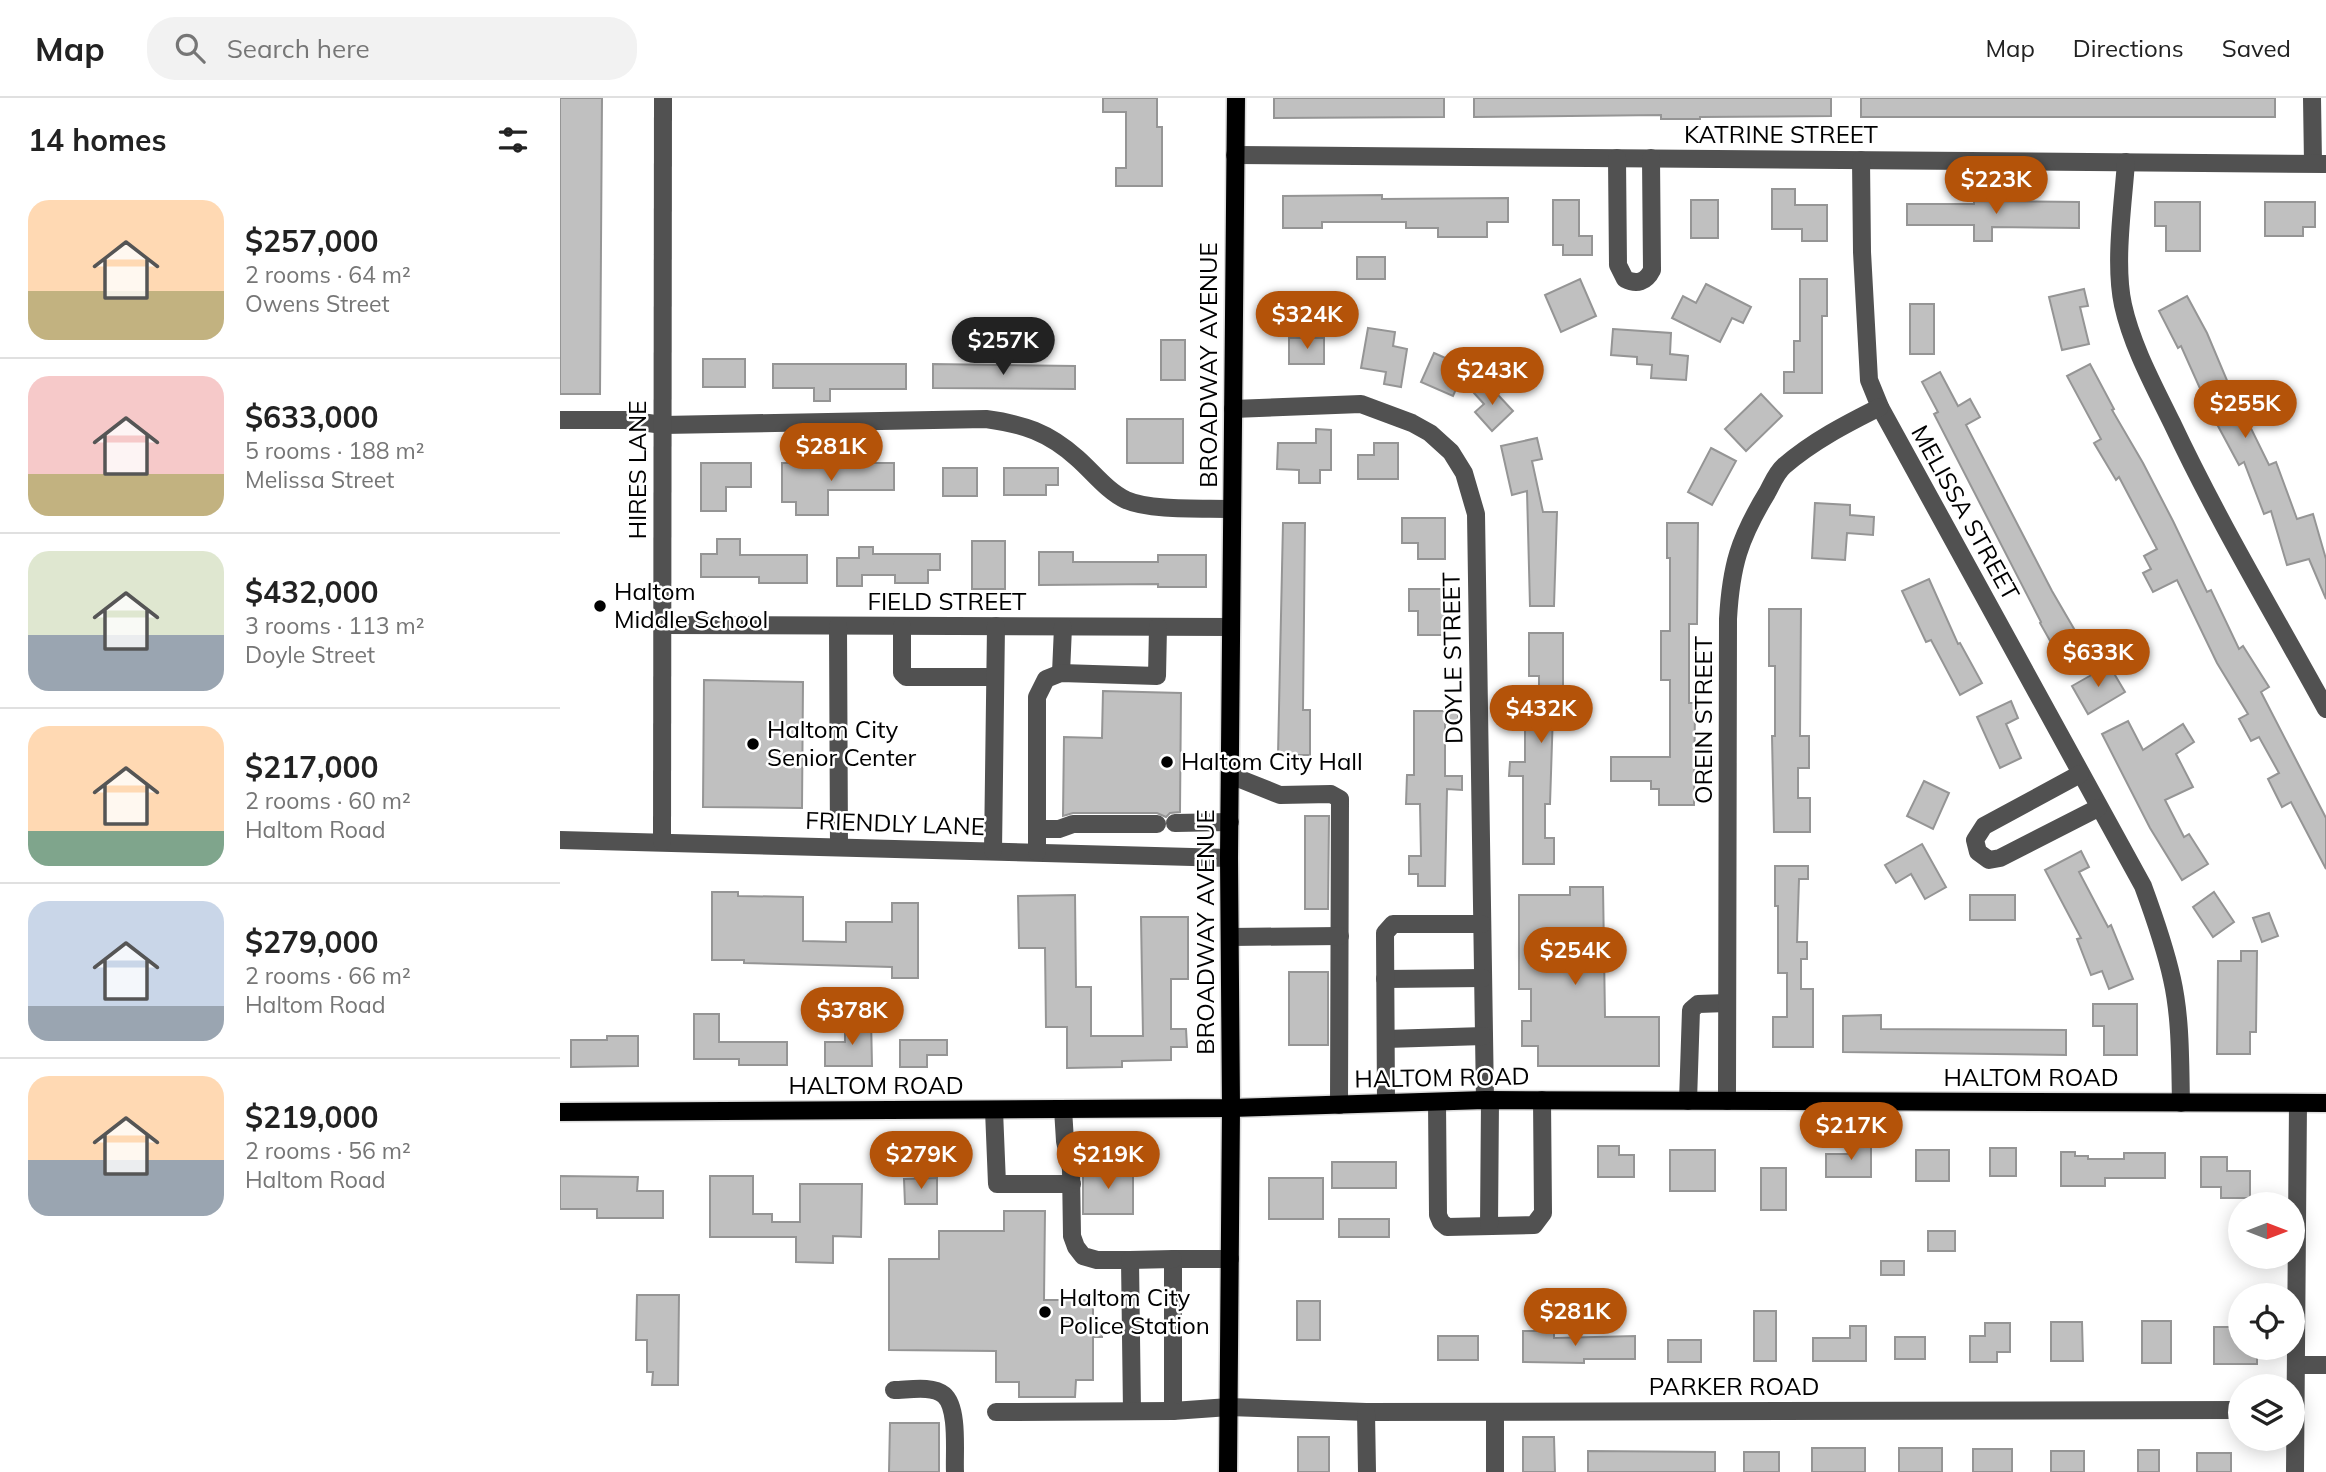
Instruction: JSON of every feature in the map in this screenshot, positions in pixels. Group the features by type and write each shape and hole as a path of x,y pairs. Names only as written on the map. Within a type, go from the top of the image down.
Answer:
{"main road":[{"name":"BROADWAY AVENUE","path":"1228,1472 1231,1108 1229,858 1236,98"},
{"name":"HALTOM ROAD","path":"560,1112 1231,1108 1488,1100 2326,1103"}],"street":[{"name":"HIRES LANE","path":"662,842 663,98"},
{"path":"2312,98 2319,164"},
{"name":"KATRINE STREET","path":"1235,155 2319,164"},
{"path":"1617,158 1618,265 1621,275 1636,283 1646,279 1652,270 1651,158"},
{"name":"MELISSA STREET","path":"1861,160 1862,252 1869,380 1880,407 2143,886 2162,939 2173,981 2180,1041 2181,1103"},
{"path":"2126,162 2119,272 2130,331 2192,465 2326,709"},
{"name":"DOYLE STREET","path":"1233,409 1361,404 1430,433 1451,452 1464,473 1476,514 1489,1226"},
{"name":"OREIN STREET","path":"1727,1101 1728,619 1733,568 1739,546 1756,510 1781,468 1826,435 1880,407"},
{"path":"560,420 626,420 663,425 986,419 1009,422 1044,435 1076,457 1125,500 1145,505 1232,509"},
{"name":"FIELD STREET","path":"663,625 1231,627"},
{"path":"838,626 839,847"},
{"path":"902,626 902,673 906,677 995,677"},
{"path":"993,851 996,626"},
{"path":"1061,673 1063,627"},
{"path":"1037,852 1037,697 1046,679 1061,673 1157,676 1158,627"},
{"path":"2080,774 1984,826 1975,840 1978,852 1989,860 2000,858 2098,808"},
{"path":"1230,775 1280,795 1331,794 1340,799 1339,1105"},
{"path":"1037,829 1059,829 1073,824 1230,822"},
{"name":"FRIENDLY LANE","path":"560,840 1229,858"},
{"path":"1386,1103 1385,933 1393,924 1482,924"},
{"path":"1230,937 1340,936"},
{"path":"1385,979 1483,978"},
{"path":"1688,1101 1691,1010 1698,1004 1727,1003"},
{"path":"1386,1039 1484,1036"},
{"path":"1437,1102 1437,1214 1441,1222 1447,1227 1534,1226 1543,1213 1542,1100"},
{"path":"2295,1374 2298,1103"},
{"path":"1063,1109 1072,1184 1072,1236 1083,1256 1130,1260 1230,1259"},
{"path":"994,1110 997,1184 1072,1184"},
{"path":"1172,1259 1172,1411"},
{"path":"1130,1260 1132,1411"},
{"path":"2295,1365 2326,1365"},
{"path":"894,1390 930,1390 944,1395 954,1420 955,1472"},
{"name":"PARKER ROAD","path":"996,1412 1172,1411 1229,1407 1366,1412 2228,1410"},
{"path":"1366,1412 1367,1472"},
{"path":"1495,1412 1495,1472"},
{"path":"2295,1451 2295,1472"}],"building":[{"path":"560,98 602,98 600,394 560,394"},
{"path":"1103,98 1157,98 1157,127 1162,127 1162,186 1116,186 1116,168 1126,168 1126,112 1103,112"},
{"path":"1274,98 1444,98 1444,117 1274,118"},
{"path":"1474,98 1831,98 1831,116 1700,119 1661,119 1661,115 1474,117"},
{"path":"1861,98 2275,98 2275,117 1861,117"},
{"path":"1772,189 1795,189 1795,205 1827,205 1827,241 1802,241 1802,229 1772,229"},
{"path":"1382,195 1382,199 1508,198 1508,222 1487,222 1487,237 1438,237 1438,228 1406,228 1406,222 1322,222 1322,228 1283,228 1283,196"},
{"path":"1553,200 1579,200 1579,236 1592,236 1592,255 1563,255 1563,245 1553,245"},
{"path":"1691,200 1718,200 1718,238 1691,238"},
{"path":"1974,201 2079,202 2079,228 1992,227 1992,241 1974,241 1974,225 1907,225 1907,204 1974,204"},
{"path":"2155,202 2200,202 2200,251 2166,251 2166,226 2155,226"},
{"path":"2265,202 2315,202 2315,227 2303,227 2303,236 2265,236"},
{"path":"1357,257 1385,257 1385,279 1357,279"},
{"path":"1580,279 1596,316 1561,332 1545,295"},
{"path":"1800,279 1827,279 1827,316 1822,316 1822,393 1784,393 1784,372 1794,372 1794,341 1800,341"},
{"path":"1706,284 1751,307 1743,323 1732,318 1720,342 1672,318 1683,296 1696,303"},
{"path":"2084,289 2088,306 2080,307 2089,344 2062,350 2049,297"},
{"path":"2187,296 2207,333 2239,409 2241,408 2269,465 2276,462 2297,519 2313,514 2326,559 2326,599 2309,559 2287,565 2271,511 2264,514 2244,462 2239,465 2211,413 2181,346 2178,348 2159,311"},
{"path":"1910,304 1934,304 1934,354 1910,354"},
{"path":"1368,328 1395,332 1393,346 1407,349 1401,387 1384,384 1386,372 1361,368"},
{"path":"1613,329 1671,333 1670,354 1688,356 1686,380 1651,378 1652,365 1637,364 1637,357 1611,355"},
{"path":"1289,338 1324,338 1324,364 1289,364"},
{"path":"1161,340 1185,340 1185,380 1161,380"},
{"path":"1434,353 1466,367 1453,396 1421,382"},
{"path":"703,359 745,359 745,387 703,387"},
{"path":"773,364 906,364 906,389 830,389 830,401 814,401 814,388 773,388"},
{"path":"933,364 1075,366 1075,389 933,388"},
{"path":"2090,364 2173,521 2207,592 2211,590 2239,649 2243,646 2269,687 2261,692 2326,818 2326,869 2291,802 2282,807 2268,779 2279,773 2259,737 2251,741 2239,719 2248,714 2217,663 2177,580 2153,592 2143,573 2151,569 2144,556 2157,549 2119,477 2116,480 2094,443 2101,439 2067,376"},
{"path":"1940,372 1958,406 1970,399 1980,417 1966,425 2052,591 2084,646 2061,660 1934,414 1938,412 1922,382"},
{"path":"1486,382 1513,411 1492,431 1475,412 1484,404 1474,393"},
{"path":"1761,394 1782,416 1746,451 1725,429"},
{"path":"1127,419 1183,419 1183,463 1127,463"},
{"path":"1316,429 1331,430 1331,470 1320,470 1320,483 1299,483 1299,470 1277,469 1278,443 1316,443"},
{"path":"1537,438 1542,459 1532,461 1543,512 1557,512 1554,606 1530,606 1527,491 1512,495 1501,446"},
{"path":"1374,443 1398,443 1398,479 1358,479 1358,455 1374,455"},
{"path":"1711,448 1736,461 1712,505 1688,492"},
{"path":"701,463 751,463 751,487 726,487 726,511 701,511"},
{"path":"782,463 894,463 894,490 828,490 828,515 796,515 796,502 782,502"},
{"path":"943,468 977,468 977,496 943,496"},
{"path":"1004,468 1058,468 1058,485 1046,485 1046,495 1004,495"},
{"path":"1815,503 1850,505 1850,515 1874,517 1873,535 1847,533 1845,560 1812,558"},
{"path":"1402,518 1445,518 1445,559 1418,559 1418,543 1402,543"},
{"path":"1283,523 1305,523 1303,710 1310,710 1310,755 1278,755"},
{"path":"1667,523 1698,523 1697,624 1689,624 1689,703 1695,703 1694,805 1659,805 1659,789 1651,789 1651,781 1611,781 1611,757 1670,757 1670,680 1661,680 1661,631 1670,631"},
{"path":"717,539 740,539 740,555 807,555 807,583 759,583 759,577 701,577 701,554 717,554"},
{"path":"972,541 1005,541 1005,589 972,589"},
{"path":"859,547 873,547 873,554 940,554 940,570 928,570 928,583 895,583 895,575 862,575 862,586 837,586 837,558 859,558"},
{"path":"1039,552 1073,552 1073,562 1158,562 1158,555 1206,555 1206,587 1158,587 1158,584 1039,585"},
{"path":"1929,579 1958,644 1960,643 1982,683 1960,695 1931,640 1926,642 1902,591"},
{"path":"1409,589 1446,589 1446,635 1418,635 1418,611 1409,611"},
{"path":"1769,609 1801,609 1800,736 1809,736 1809,768 1798,768 1798,798 1810,798 1810,832 1774,832 1772,736 1775,736 1775,666 1769,666"},
{"path":"1529,633 1563,633 1563,697 1570,697 1570,712 1553,712 1550,804 1545,804 1545,838 1554,838 1554,864 1523,864 1523,776 1509,776 1510,762 1525,762 1525,711 1539,711 1539,676 1529,676"},
{"path":"2109,665 2125,692 2088,714 2072,686"},
{"name":"Haltom City Senior Center","path":"704,680 803,682 802,808 703,807"},
{"path":"1103,691 1181,693 1180,812 1170,813 1166,817 1157,813 1073,813 1063,816 1064,737 1102,738"},
{"path":"2011,701 2018,718 2006,724 2021,758 2000,768 1977,717"},
{"path":"1414,711 1458,711 1458,724 1445,724 1445,776 1462,776 1462,790 1447,789 1445,886 1418,886 1418,874 1409,874 1409,856 1421,856 1420,804 1406,804 1407,775 1414,775"},
{"path":"2128,721 2143,750 2183,724 2194,742 2176,754 2193,787 2165,800 2184,837 2189,834 2208,864 2182,880 2150,828 2102,734"},
{"path":"1924,781 1949,793 1933,829 1907,816"},
{"path":"1305,816 1329,816 1328,909 1305,909"},
{"path":"1922,844 1946,887 1925,899 1911,874 1896,883 1885,865"},
{"path":"2081,851 2089,867 2079,872 2108,927 2111,925 2133,979 2109,989 2102,971 2091,975 2077,939 2081,938 2045,870"},
{"path":"1775,866 1808,866 1808,879 1799,879 1797,942 1807,942 1807,959 1801,959 1801,989 1813,989 1813,1047 1773,1047 1773,1017 1787,1017 1787,973 1778,973"},
{"path":"1570,887 1603,887 1605,1017 1659,1017 1659,1066 1538,1066 1538,1046 1522,1046 1522,1021 1531,1021 1531,989 1519,989 1519,895 1570,895"},
{"path":"712,892 738,892 738,896 803,897 803,941 846,942 846,922 892,922 892,903 918,903 918,978 892,978 892,967 712,960"},
{"path":"2214,892 2234,922 2213,937 2193,907"},
{"path":"1075,895 1076,987 1091,987 1091,1036 1143,1036 1141,917 1188,917 1188,979 1171,979 1171,1029 1186,1029 1187,1047 1171,1047 1171,1060 1122,1061 1122,1067 1067,1068 1067,1027 1046,1027 1045,948 1019,948 1018,896"},
{"path":"1970,895 2015,895 2015,920 1970,920"},
{"path":"2269,913 2278,936 2262,942 2253,918"},
{"path":"2241,951 2257,951 2256,1032 2250,1032 2250,1054 2217,1054 2218,961 2241,961"},
{"path":"1289,972 1328,972 1328,1045 1289,1045"},
{"path":"2093,1004 2137,1004 2137,1055 2104,1055 2104,1026 2093,1026"},
{"path":"694,1014 719,1014 719,1042 787,1042 787,1065 739,1065 739,1059 694,1059"},
{"path":"1881,1015 1881,1029 2066,1030 2066,1055 1843,1052 1843,1016"},
{"path":"856,1017 871,1017 872,1066 825,1066 825,1042 845,1042 845,1031 856,1031"},
{"path":"607,1036 638,1036 638,1066 571,1067 571,1040 607,1040"},
{"path":"900,1040 947,1040 947,1055 927,1055 927,1067 900,1067"},
{"path":"1854,1139 1871,1139 1871,1177 1826,1177 1826,1154 1854,1154"},
{"path":"1598,1146 1619,1146 1619,1155 1634,1155 1634,1177 1598,1177"},
{"path":"1990,1148 2016,1148 2016,1176 1990,1176"},
{"path":"1670,1150 1715,1150 1715,1191 1670,1191"},
{"path":"1916,1150 1949,1150 1949,1181 1916,1181"},
{"path":"2061,1152 2075,1152 2075,1156 2088,1156 2088,1159 2124,1159 2124,1153 2165,1153 2165,1178 2105,1178 2105,1186 2061,1186"},
{"path":"2201,1157 2227,1157 2227,1171 2250,1171 2250,1192 2228,1192 2228,1198 2221,1198 2221,1187 2201,1187"},
{"path":"1332,1162 1396,1162 1396,1188 1332,1188"},
{"path":"1083,1168 1133,1168 1133,1214 1083,1214"},
{"path":"1761,1168 1786,1168 1786,1210 1761,1210"},
{"path":"560,1176 638,1177 637,1191 663,1191 663,1218 597,1218 597,1209 560,1209"},
{"path":"710,1176 753,1176 753,1214 772,1214 772,1222 800,1222 800,1184 862,1184 861,1237 833,1236 833,1263 796,1262 796,1237 710,1237"},
{"path":"937,1178 937,1204 905,1204 904,1179"},
{"path":"1269,1178 1323,1178 1323,1219 1269,1219"},
{"path":"1004,1211 1045,1211 1044,1300 1093,1300 1093,1323 1102,1323 1102,1337 1093,1337 1093,1380 1076,1380 1075,1397 1019,1397 1019,1382 996,1382 996,1351 889,1350 889,1259 939,1259 939,1231 1004,1231"},
{"path":"1339,1219 1389,1219 1389,1237 1339,1237"},
{"path":"1928,1231 1955,1231 1955,1251 1928,1251"},
{"path":"1881,1261 1904,1261 1904,1275 1881,1275"},
{"path":"637,1295 679,1295 678,1385 652,1385 653,1372 647,1372 647,1340 636,1340"},
{"path":"1297,1301 1320,1301 1320,1340 1297,1340"},
{"path":"1754,1311 1776,1311 1776,1361 1754,1361"},
{"path":"2142,1321 2171,1321 2171,1363 2142,1363"},
{"path":"2051,1322 2082,1322 2083,1361 2051,1361"},
{"path":"1985,1323 2010,1323 2010,1352 1997,1352 1997,1362 1970,1362 1970,1336 1985,1336"},
{"path":"1850,1326 1866,1326 1866,1361 1813,1361 1813,1338 1850,1338"},
{"path":"2214,1327 2228,1327 2228,1360 2257,1360 2257,1364 2214,1364"},
{"path":"1523,1331 1554,1331 1554,1338 1635,1336 1635,1359 1584,1359 1584,1363 1523,1362"},
{"path":"1438,1336 1478,1336 1478,1360 1438,1360"},
{"path":"1895,1337 1925,1337 1925,1359 1895,1359"},
{"path":"1668,1340 1701,1340 1701,1362 1668,1362"},
{"path":"890,1423 939,1423 939,1472 889,1472"},
{"path":"1298,1437 1329,1437 1329,1472 1298,1472"},
{"path":"1523,1437 1554,1437 1555,1472 1523,1472"},
{"path":"1812,1448 1865,1448 1865,1472 1812,1472"},
{"path":"1899,1448 1942,1448 1942,1472 1899,1472"},
{"path":"1973,1449 2012,1449 2012,1472 1973,1472"},
{"path":"2138,1450 2159,1450 2159,1472 2138,1472"},
{"path":"1588,1451 1715,1452 1715,1472 1588,1472"},
{"path":"2051,1451 2084,1451 2084,1472 2051,1472"},
{"path":"1744,1452 1779,1452 1779,1472 1744,1472"},
{"path":"2197,1453 2231,1453 2231,1472 2197,1472"}],"place":[{"name":"Haltom Middle School","path":"600,606"},
{"name":"Haltom City Senior Center","path":"753,744"},
{"name":"Haltom City Hall","path":"1167,762"},
{"name":"Haltom City Police Station","path":"1045,1312"}]}
